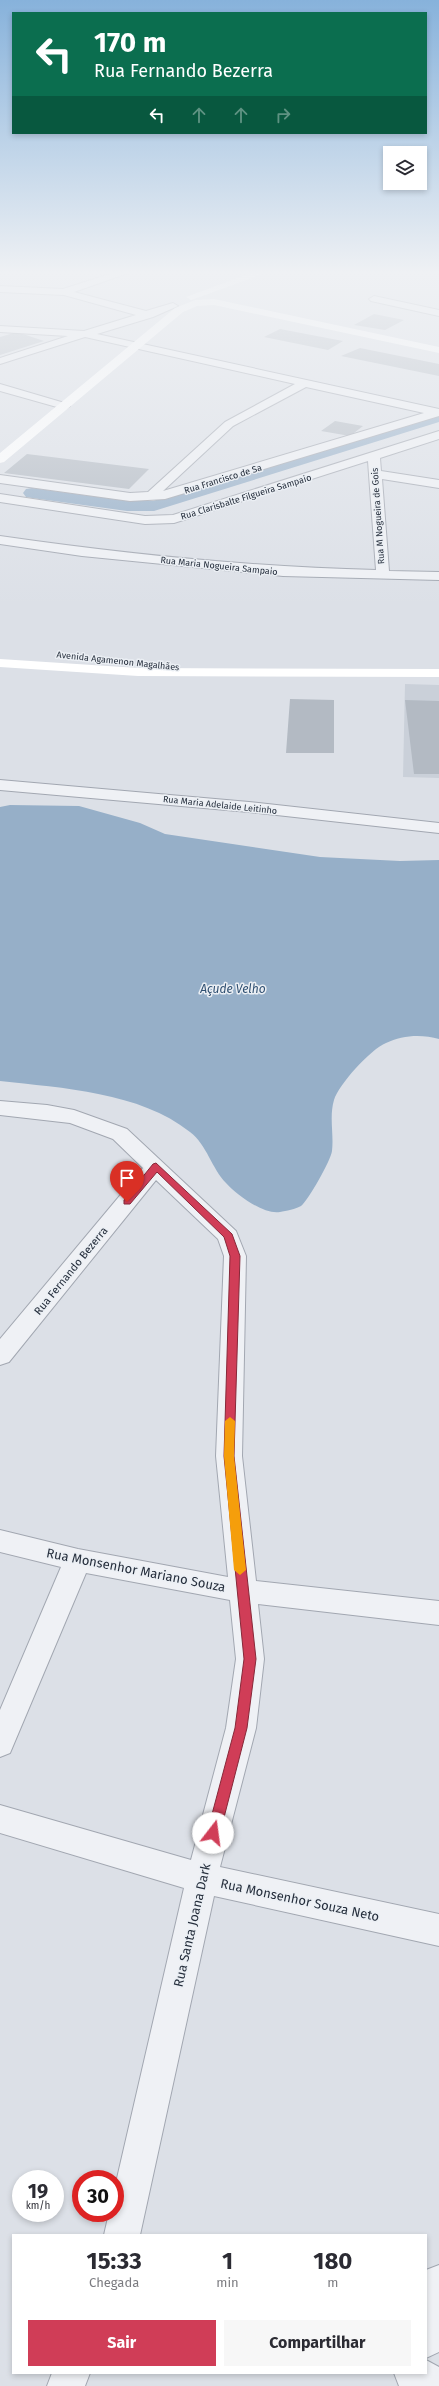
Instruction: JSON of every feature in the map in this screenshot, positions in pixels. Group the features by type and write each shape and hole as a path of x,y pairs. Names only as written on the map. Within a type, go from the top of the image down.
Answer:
{"main road":[{"path":"0,458 91,383"},
{"name":"Avenida Agamenon Magalhães","path":"7,649 22,659 138,672 236,674 439,673"}],"street":[{"path":"150,497 216,434 229,424 303,384 438,412"},
{"path":"0,387 64,406"},
{"name":"Rua Francisco de Sa","path":"0,479 130,497 150,497 175,493 438,412"},
{"name":"Rua Clarisbalte Filgueira Sampaio","path":"0,498 145,520 174,519 374,457 439,435"},
{"name":"Rua M Nogueira de Gois","path":"374,457 383,575"},
{"path":"375,474 439,484"},
{"name":"Rua Maria Nogueira Sampaio","path":"0,540 90,552 275,571 439,576"},
{"name":"Rua Maria Adelaide Leitinho","path":"0,785 250,807 439,828"},
{"name":"Rua Santa Joana Dark","path":"0,1108 47,1112 94,1123 120,1134 156,1166 228,1236 235,1256 229,1456 250,1659 241,1728 202,1878 126,2234"},
{"name":"Rua Fernando Bezerra","path":"0,1356 156,1166"},
{"name":"Rua Monsenhor Mariano Souza","path":"0,1541 78,1560 242,1591 439,1613"},
{"path":"0,1744 78,1560"},
{"name":"Rua Monsenhor Souza Neto","path":"0,1819 202,1878 439,1930"},
{"path":"427,2334 439,2283"},
{"path":"66,2386 71,2374"}],"shaded area":[{"path":"405,684 439,685 439,778 403,777"}],"water":[{"name":"Açude Velho","path":"10,805 79,806 140,823 165,834 320,857 400,861 439,860 439,1039 426,1036 412,1036 392,1040 372,1052 356,1068 342,1085 334,1100 332,1113 331,1156 314,1189 301,1206 280,1212 274,1212 251,1203 237,1193 221,1177 196,1137 170,1119 148,1108 100,1094 49,1086 0,1081 0,807"}],"building":[{"path":"335,421 363,426 350,436 321,431"},
{"path":"27,454 149,469 129,489 4,473"},
{"path":"290,699 334,700 334,753 286,753"},
{"path":"405,700 439,701 439,774 414,774"}],"waterway":[{"path":"32,493 127,506 154,506 439,417"}],"slow traffic":[{"path":"230,1421 229,1456 240,1570"}],"route":[{"path":"127,1202 156,1166 228,1236 235,1256 229,1456 250,1659 241,1728 213,1833"}]}
